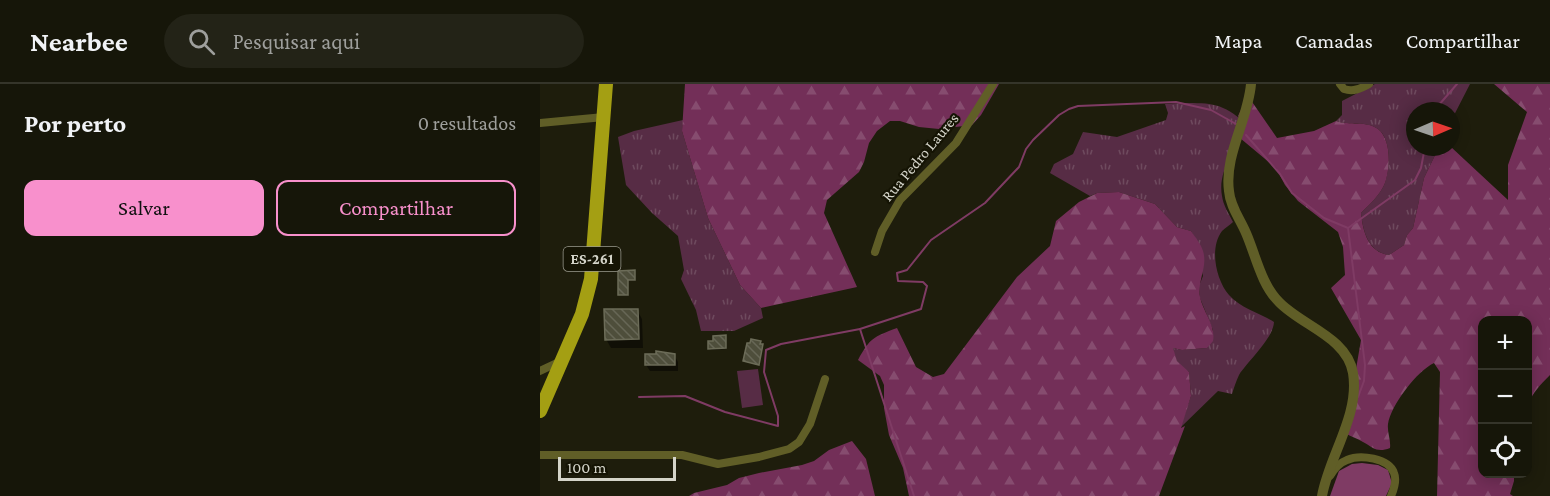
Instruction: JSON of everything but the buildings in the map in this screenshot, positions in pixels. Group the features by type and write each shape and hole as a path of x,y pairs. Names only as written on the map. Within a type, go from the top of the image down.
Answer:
{"main road":[{"name":"ES-261","path":"540,411 582,314 591,279 606,84"}],"street":[{"name":"Rua Pedro Laures","path":"875,252 882,231 900,200 956,143 993,84"},
{"path":"1251,84 1247,108 1231,163 1229,190 1256,261 1274,295 1290,312 1340,347 1351,363 1354,391 1350,410 1323,491"},
{"path":"1340,84 1344,89 1350,90 1369,84"},
{"path":"540,123 604,117"},
{"path":"540,371 562,361"},
{"path":"540,455 681,454 718,464 789,449 799,442 810,424 825,379"},
{"path":"1323,491 1336,467 1345,460 1358,457 1378,460 1393,470 1396,481 1391,496"}],"green space":[{"path":"685,84 999,84 981,115 972,125 939,129 890,121 877,131 869,143 859,172 827,200 824,213 857,287 761,308 740,285 708,218 682,131"},
{"path":"1375,84 1470,84 1460,103 1406,102 1406,156 1435,156 1424,178 1413,228 1407,235 1404,245 1389,255 1376,250 1371,245 1363,227 1361,213 1378,195 1385,183 1389,162 1386,140 1383,134 1373,126 1336,121 1342,115 1342,101"},
{"path":"1494,84 1550,84 1550,375 1532,397 1532,316 1478,316 1478,478 1514,478 1510,494 1513,496 1437,496 1440,372 1434,363 1427,367 1399,398 1388,424 1390,448 1376,449 1345,433 1361,340 1331,288 1345,275 1343,247 1338,232 1298,201 1285,185 1276,168 1240,138 1245,123 1238,116 1248,96 1277,138 1314,131 1336,121 1368,125 1378,129 1383,134 1388,147 1387,177 1381,191 1361,213 1365,234 1371,245 1376,250 1389,255 1404,245 1407,235 1413,228 1424,178 1435,156 1460,155 1508,200 1508,165 1527,112"},
{"path":"1201,103 1223,108 1245,123 1222,177 1223,199 1233,222 1222,231 1218,238 1216,264 1224,289 1234,300 1274,322 1273,329 1265,343 1239,375 1232,394 1218,391 1180,428 1191,396 1189,372 1174,356 1173,348 1182,350 1207,348 1213,330 1200,298 1199,286 1203,276 1196,240 1191,231 1177,227 1155,204 1119,192 1097,193 1090,196 1050,173 1054,164 1073,154 1083,132 1117,137 1166,120 1168,113 1165,104"},
{"path":"683,120 682,131 708,218 740,285 761,308 763,318 734,331 701,331 696,310 681,279 684,270 678,236 626,185 618,137"},
{"path":"1119,192 1155,204 1177,227 1191,231 1201,246 1204,257 1199,291 1213,329 1213,341 1207,348 1182,350 1173,348 1177,361 1189,372 1191,396 1181,428 1185,426 1159,496 909,496 903,468 889,435 884,408 884,385 880,376 858,360 866,347 877,336 897,328 916,367 933,377 944,374 1017,277 1050,246 1056,221 1079,202 1097,193"},
{"path":"758,369 763,405 742,408 737,371"},
{"path":"852,441 866,459 875,496 689,496 727,485 739,478 814,461 829,450"}],"shaded area":[{"path":"1352,464 1378,465 1388,470 1392,483 1386,496 1330,496 1339,471"}],"waterway":[{"path":"1441,102 1457,84"},
{"path":"639,397 685,396 725,412 778,426 778,416 764,372 766,350 781,344 860,329 921,309 927,286 923,282 898,281 897,273 907,270 931,240 985,203 1019,167 1026,149 1033,140 1059,115 1078,106 1176,102 1211,110 1236,124"},
{"path":"1246,135 1280,174 1292,193 1324,218 1348,228"},
{"path":"1348,228 1415,180 1423,156"},
{"path":"1348,228 1365,365 1364,381 1358,397"},
{"path":"860,329 914,496"}]}
